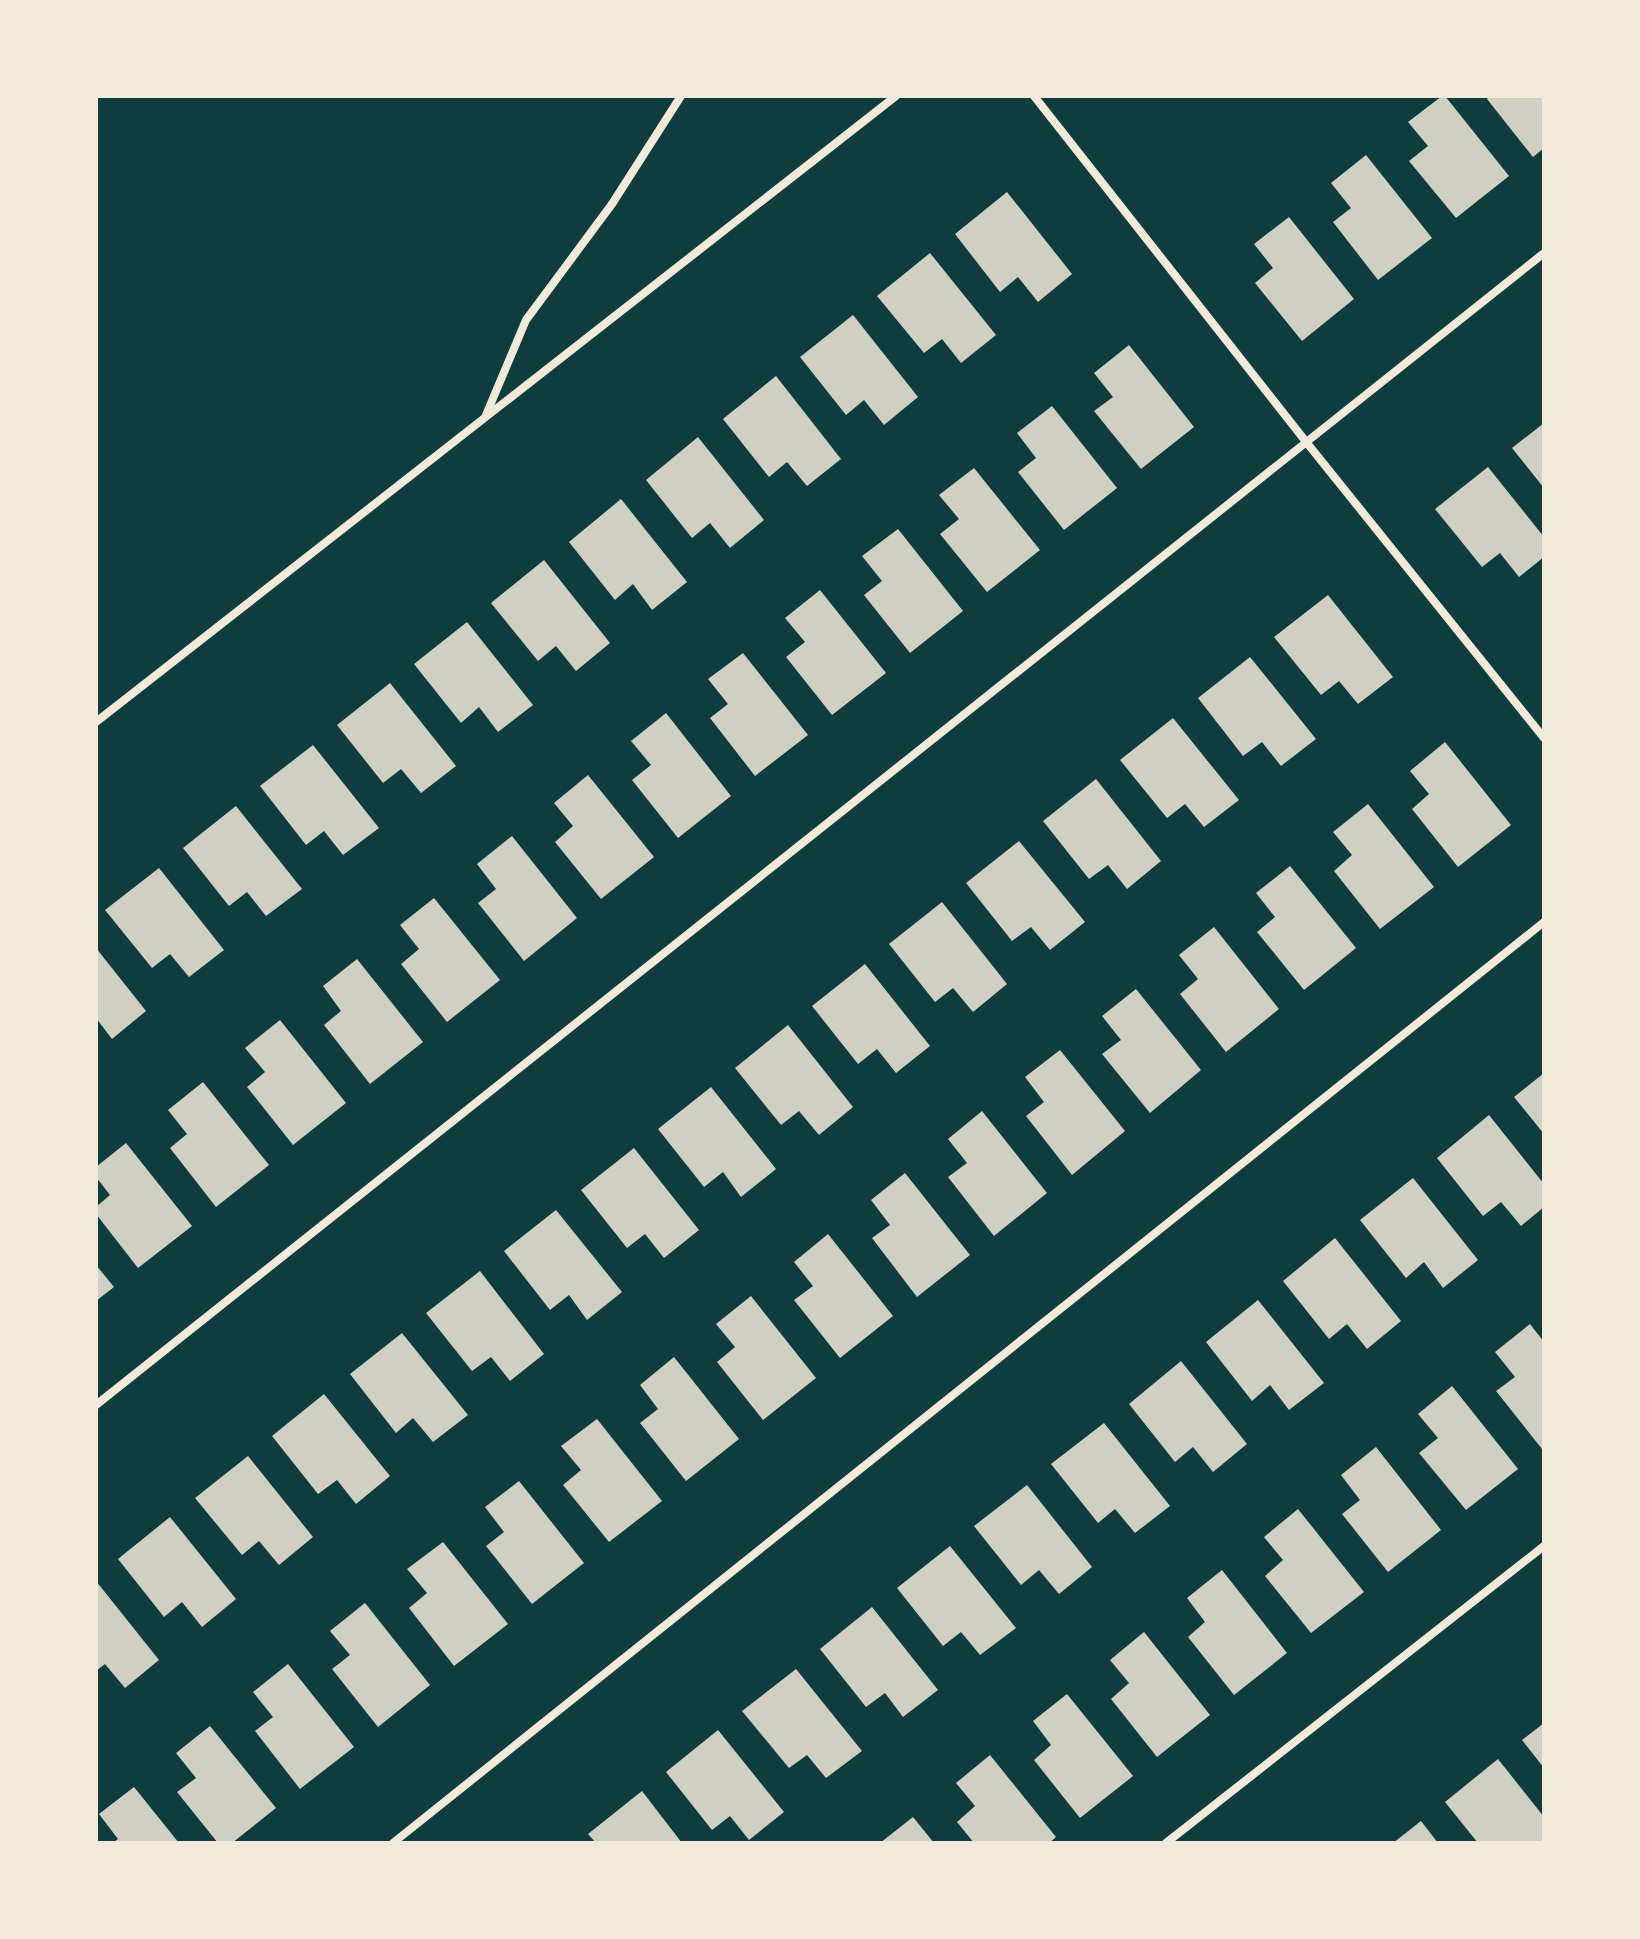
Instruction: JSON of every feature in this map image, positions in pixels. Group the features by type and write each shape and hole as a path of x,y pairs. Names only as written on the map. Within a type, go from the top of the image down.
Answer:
{"street":[{"path":"486,416 526,320 612,204 681,96"},
{"path":"96,722 896,96"},
{"path":"1034,96 1544,738"},
{"path":"96,1405 1544,253"},
{"path":"393,1843 1544,922"},
{"path":"1166,1843 1544,1546"}],"building":[{"path":"1442,96 1509,176 1456,218 1409,161 1428,146 1408,122"},
{"path":"1490,96 1544,96 1544,148 1533,157 1487,99"},
{"path":"1366,155 1432,238 1378,280 1333,222 1351,208 1331,183"},
{"path":"1007,192 1072,274 1038,302 1018,277 1000,292 955,234"},
{"path":"1289,217 1354,299 1302,341 1255,283 1273,268 1254,244"},
{"path":"930,253 996,335 961,363 942,339 924,353 877,296"},
{"path":"853,315 918,397 884,425 864,400 846,415 800,357"},
{"path":"1129,345 1194,427 1141,469 1094,411 1113,397 1094,373"},
{"path":"776,376 841,459 807,486 787,462 769,477 723,419"},
{"path":"1052,406 1117,488 1064,530 1018,472 1036,458 1017,433"},
{"path":"1544,423 1544,488 1512,448"},
{"path":"698,437 764,520 730,548 710,523 692,538 646,480"},
{"path":"1488,467 1544,537 1544,557 1519,577 1500,553 1482,567 1435,509"},
{"path":"974,468 1040,550 987,592 940,534 959,519 939,495"},
{"path":"621,499 687,582 652,610 633,584 615,600 569,542"},
{"path":"898,529 963,611 910,653 864,595 882,581 862,556"},
{"path":"544,560 610,643 576,671 556,646 538,661 491,603"},
{"path":"820,590 886,673 832,715 786,657 805,642 785,618"},
{"path":"1328,595 1393,677 1358,704 1339,681 1321,695 1274,637"},
{"path":"467,622 533,705 498,732 479,707 461,723 414,664"},
{"path":"743,653 808,735 755,776 710,718 728,704 708,679"},
{"path":"1250,657 1316,739 1281,766 1262,742 1243,756 1198,698"},
{"path":"390,683 456,766 421,793 401,769 383,783 337,725"},
{"path":"666,713 731,796 678,838 632,780 651,765 631,741"},
{"path":"1173,718 1239,800 1204,827 1185,804 1167,818 1120,760"},
{"path":"1445,742 1511,825 1458,867 1412,809 1429,794 1410,771"},
{"path":"313,745 379,828 343,855 324,831 306,845 260,786"},
{"path":"588,775 654,857 601,899 555,842 573,826 554,803"},
{"path":"1096,779 1161,861 1127,889 1108,865 1089,879 1043,821"},
{"path":"1368,804 1434,887 1380,929 1334,871 1352,855 1333,832"},
{"path":"236,806 302,889 266,916 247,892 229,906 183,848"},
{"path":"512,836 577,918 524,961 478,903 496,889 477,864"},
{"path":"1019,841 1085,922 1050,950 1031,927 1012,941 966,883"},
{"path":"1290,866 1356,948 1304,990 1257,932 1275,917 1256,893"},
{"path":"159,868 224,950 189,977 170,954 152,968 105,910"},
{"path":"434,898 500,980 447,1022 401,964 419,949 400,925"},
{"path":"942,902 1007,984 973,1012 953,988 935,1002 889,944"},
{"path":"1214,927 1279,1009 1226,1052 1180,994 1198,979 1179,955"},
{"path":"96,948 146,1011 112,1039 96,1018"},
{"path":"357,959 423,1042 370,1084 324,1025 341,1011 323,986"},
{"path":"865,964 930,1046 896,1073 877,1049 858,1064 812,1006"},
{"path":"1136,989 1201,1070 1150,1113 1102,1054 1121,1040 1102,1016"},
{"path":"280,1020 346,1103 293,1145 247,1087 265,1072 245,1048"},
{"path":"788,1025 853,1107 819,1135 799,1111 781,1125 735,1068"},
{"path":"1060,1050 1125,1131 1072,1175 1026,1116 1044,1102 1025,1077"},
{"path":"1544,1073 1544,1134 1514,1097"},
{"path":"203,1082 269,1165 216,1207 170,1148 187,1134 168,1110"},
{"path":"711,1087 776,1169 741,1197 723,1172 704,1187 658,1129"},
{"path":"982,1111 1047,1193 994,1236 948,1177 967,1163 948,1139"},
{"path":"1489,1115 1544,1184 1544,1207 1521,1226 1501,1202 1483,1216 1437,1158"},
{"path":"126,1143 192,1226 138,1268 96,1214 96,1207 110,1195 96,1177 96,1167"},
{"path":"634,1148 699,1230 664,1258 645,1234 627,1248 581,1190"},
{"path":"905,1173 970,1255 917,1297 872,1238 890,1225 871,1200"},
{"path":"1413,1178 1478,1260 1443,1288 1424,1262 1406,1278 1360,1220"},
{"path":"556,1210 622,1292 587,1320 569,1295 550,1310 504,1251"},
{"path":"828,1234 893,1316 840,1358 794,1300 813,1286 794,1262"},
{"path":"1335,1238 1401,1321 1367,1349 1347,1324 1329,1339 1283,1281"},
{"path":"96,1265 114,1287 96,1301"},
{"path":"480,1271 544,1354 510,1381 491,1357 472,1371 426,1313"},
{"path":"751,1296 816,1378 763,1420 717,1362 735,1347 716,1324"},
{"path":"1258,1300 1324,1383 1289,1410 1270,1385 1252,1401 1206,1342"},
{"path":"1530,1324 1544,1342 1542,1449 1496,1391 1515,1377 1495,1352"},
{"path":"402,1333 468,1415 433,1442 413,1418 396,1433 350,1374"},
{"path":"674,1357 739,1439 686,1481 640,1423 658,1409 640,1385"},
{"path":"1181,1361 1247,1444 1213,1472 1193,1447 1175,1462 1129,1404"},
{"path":"1452,1386 1518,1469 1466,1510 1419,1453 1438,1438 1418,1414"},
{"path":"324,1394 390,1476 356,1504 337,1480 318,1494 272,1436"},
{"path":"597,1419 662,1501 609,1542 563,1485 581,1470 561,1446"},
{"path":"1104,1423 1170,1506 1135,1533 1115,1509 1098,1523 1051,1464"},
{"path":"1376,1447 1441,1530 1388,1572 1342,1514 1360,1500 1341,1475"},
{"path":"248,1456 313,1537 279,1565 259,1541 242,1555 195,1498"},
{"path":"519,1481 584,1563 532,1604 486,1546 504,1532 485,1507"},
{"path":"1027,1485 1092,1567 1059,1594 1039,1570 1021,1585 974,1526"},
{"path":"1298,1509 1364,1592 1311,1633 1265,1576 1283,1560 1264,1537"},
{"path":"170,1517 236,1599 202,1627 182,1602 164,1617 118,1559"},
{"path":"443,1542 508,1624 454,1666 409,1608 427,1593 407,1569"},
{"path":"950,1546 1016,1628 980,1655 961,1632 943,1646 897,1588"},
{"path":"1222,1570 1287,1653 1234,1695 1188,1637 1205,1622 1187,1598"},
{"path":"96,1581 159,1660 125,1688 105,1664 96,1671"},
{"path":"365,1603 430,1685 378,1727 332,1669 350,1655 330,1631"},
{"path":"872,1607 938,1690 903,1717 885,1693 866,1707 820,1649"},
{"path":"1144,1632 1210,1715 1157,1757 1111,1699 1129,1683 1110,1660"},
{"path":"288,1664 354,1747 300,1789 255,1731 273,1717 253,1692"},
{"path":"796,1669 862,1751 826,1778 807,1755 789,1768 742,1711"},
{"path":"1067,1694 1133,1776 1080,1818 1034,1760 1051,1745 1033,1721"},
{"path":"1544,1723 1544,1768 1522,1740"},
{"path":"210,1726 276,1808 232,1843 218,1843 177,1792 196,1778 176,1753"},
{"path":"718,1730 784,1812 749,1840 730,1816 712,1830 666,1772"},
{"path":"990,1755 1056,1837 1049,1843 974,1843 957,1822 975,1806 956,1783"},
{"path":"1498,1759 1544,1817 1544,1843 1478,1843 1445,1802"},
{"path":"134,1787 179,1843 113,1843 118,1839 99,1814"},
{"path":"642,1791 682,1843 596,1843 588,1834"},
{"path":"913,1817 934,1843 880,1843"},
{"path":"1421,1821 1438,1843 1393,1843"}]}
